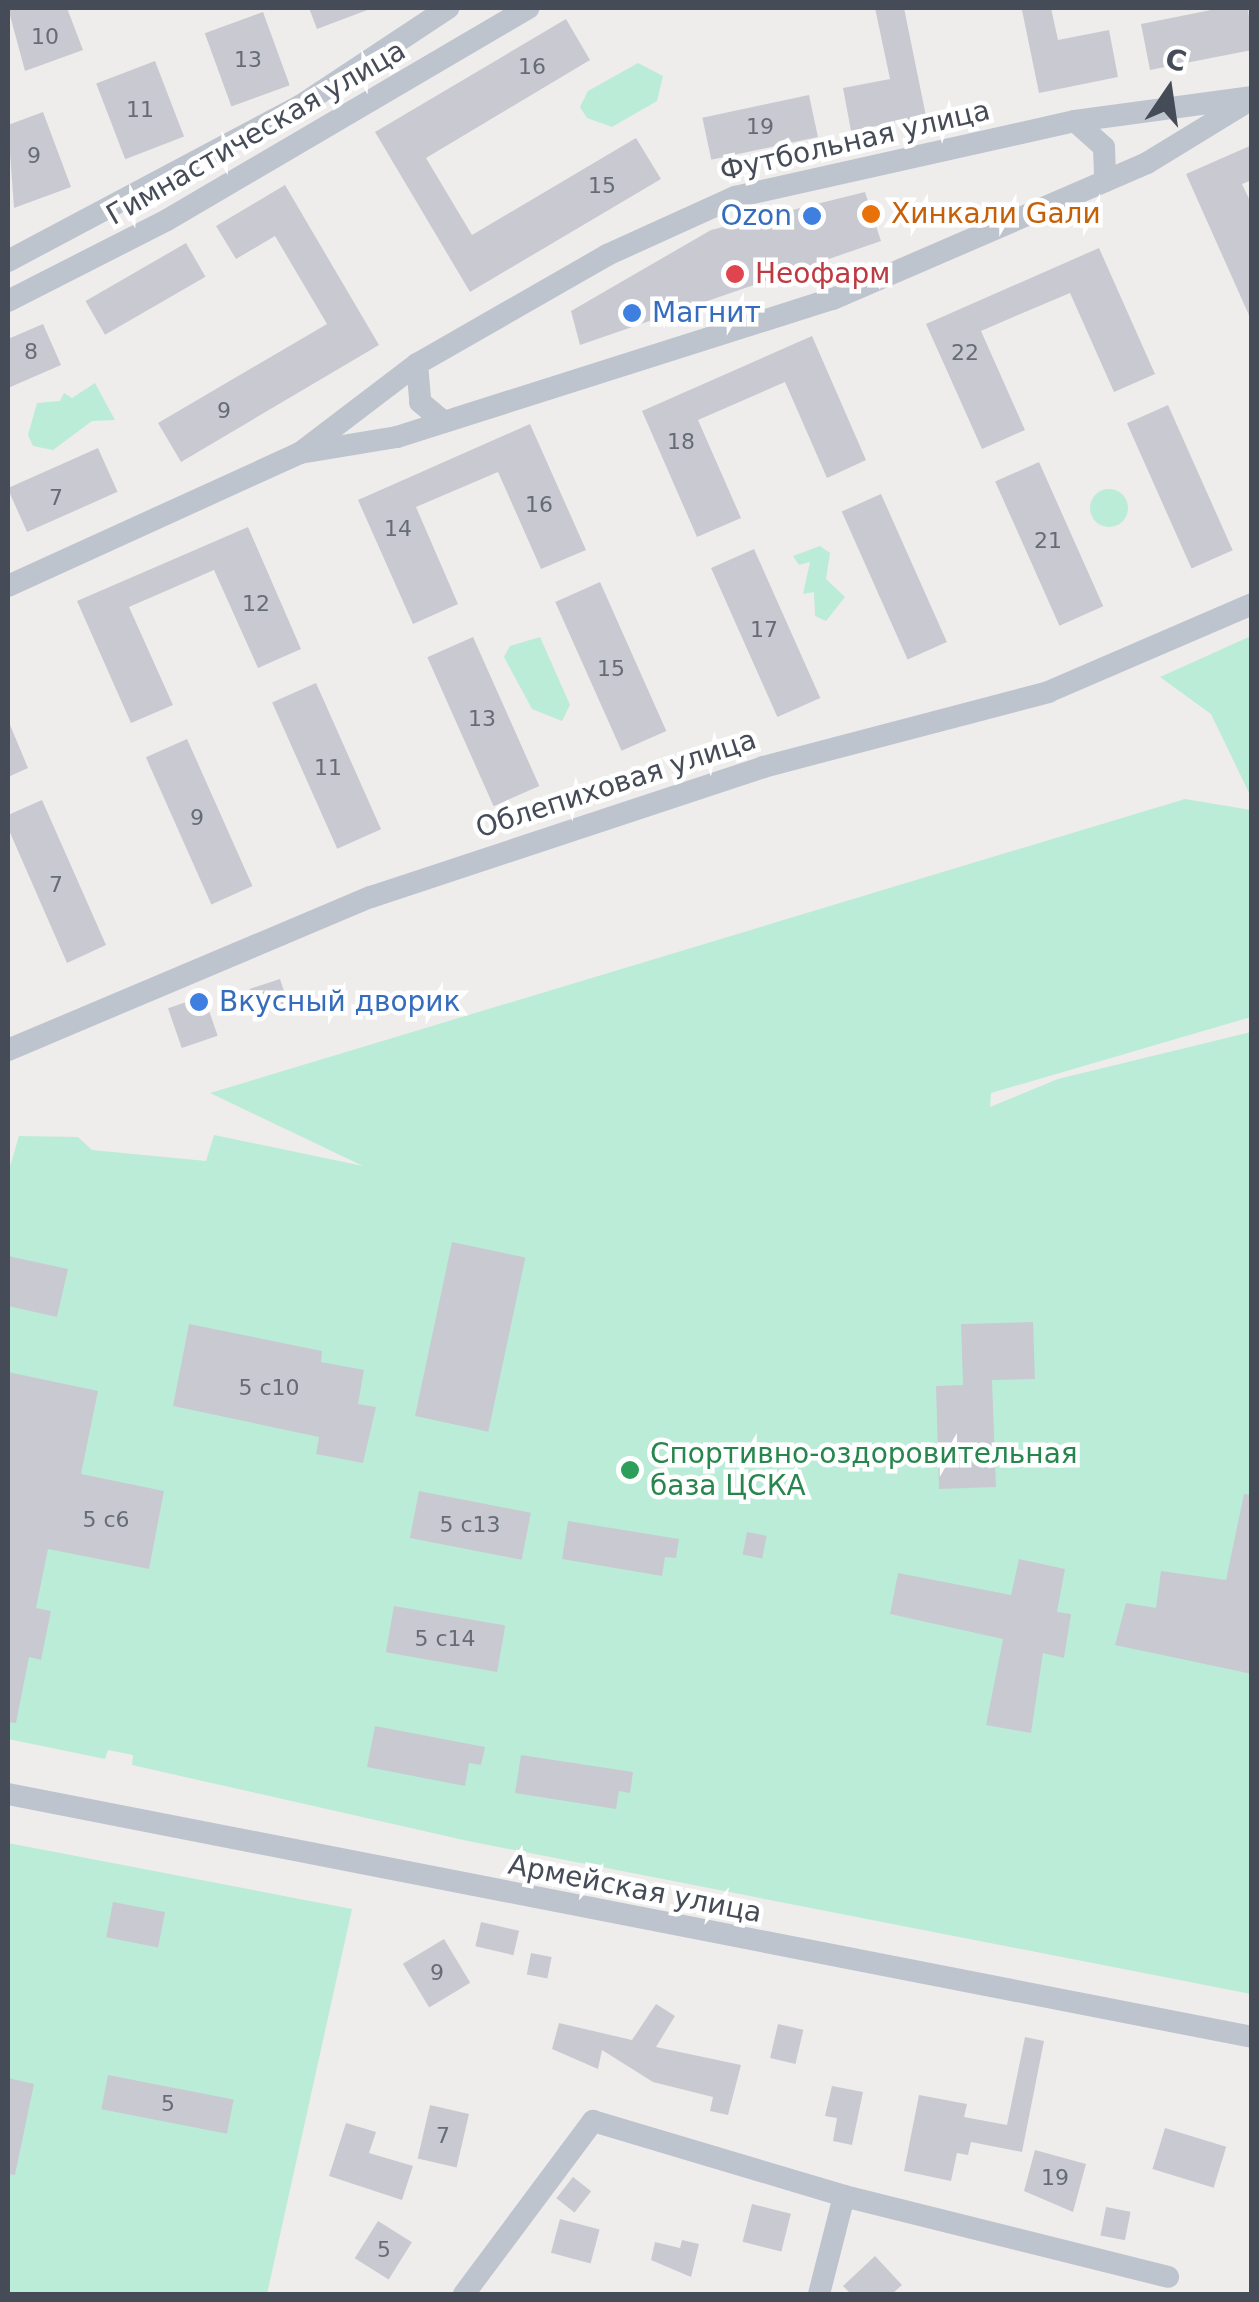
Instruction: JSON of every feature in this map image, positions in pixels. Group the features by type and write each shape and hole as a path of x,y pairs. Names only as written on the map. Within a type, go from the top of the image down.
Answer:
{"street":[{"name":"Гимнастическая улица","path":"8,261 285,115 448,8"},
{"name":"Гимнастическая улица","path":"8,302 167,220 528,8"},
{"name":"Футбольная улица","path":"300,453 417,364 607,254 735,198 1074,121 1160,106 1252,98"},
{"name":"Футбольная улица","path":"8,586 300,453 444,422 833,299 1178,147 1252,98"},
{"path":"1160,106 1176,124 1178,147"},
{"path":"1074,121 1104,147 1104,181"},
{"path":"417,364 420,402 444,422"},
{"name":"Облепиховая улица","path":"8,1050 371,897 763,767 1048,692 1252,604"},
{"name":"Армейская улица","path":"8,1794 1252,2037"},
{"path":"464,2294 593,2122 844,2196 1168,2277"},
{"path":"819,2294 844,2196"}],"green space":[{"path":"638,63 663,76 657,101 612,127 587,118 580,107 588,91"},
{"path":"95,383 115,420 92,421 53,450 33,446 28,435 37,403 60,401 64,393 72,398"},
{"path":"1109,489 1122,495 1128,508 1122,521 1109,527 1096,521 1090,508 1096,495"},
{"path":"820,546 830,553 826,579 845,597 826,621 815,616 814,592 803,594 810,562 799,565 793,556"},
{"path":"1251,636 1251,797 1211,714 1160,677"},
{"path":"540,637 570,705 562,721 532,709 504,657 510,646"},
{"name":"Спортивно-оздоровительная база ЦСКА","path":"1185,799 1251,810 1251,1017 991,1093 990,1107 1058,1079 1251,1032 1251,1994 468,1841 132,1765 133,1755 108,1750 105,1759 8,1739 8,1173 19,1136 78,1137 92,1150 206,1161 214,1135 363,1166 210,1093"},
{"path":"8,1843 352,1909 267,2294 8,2294"}],"building":[{"path":"8,8 67,8 83,50 25,71"},
{"path":"309,8 370,8 370,9 317,29"},
{"path":"875,8 904,8 926,116 851,131 843,88 890,79"},
{"path":"1051,8 1058,40 1109,30 1118,77 1039,93 1022,10"},
{"path":"1221,8 1248,8 1252,50 1150,70 1141,24"},
{"path":"263,12 290,85 231,107 205,33"},
{"path":"566,19 590,60 426,158 472,235 636,138 661,179 470,292 375,132"},
{"path":"155,61 184,137 125,159 96,84"},
{"path":"809,95 818,137 711,160 702,118"},
{"path":"43,112 71,187 14,208 8,125"},
{"path":"1252,145 1252,180 1242,184 1252,205 1252,322 1186,174"},
{"path":"285,185 379,345 181,462 158,423 327,324 275,236 236,259 216,226"},
{"path":"865,192 881,241 580,345 571,311 711,230"},
{"path":"186,243 206,277 105,335 86,301"},
{"path":"1099,248 1155,374 1114,392 1070,293 981,331 1025,430 982,449 926,324"},
{"path":"43,324 61,365 8,388 8,339"},
{"path":"812,336 866,460 827,478 785,382 698,420 741,518 697,537 642,411"},
{"path":"1168,405 1233,550 1192,569 1127,423"},
{"path":"530,424 586,550 541,569 498,472 416,507 458,604 413,624 358,500"},
{"path":"98,448 118,492 27,532 8,488"},
{"path":"1039,462 1103,606 1059,626 995,482"},
{"path":"881,494 947,642 908,659 842,511"},
{"path":"248,527 301,649 258,668 214,570 129,607 173,705 131,723 77,601"},
{"path":"754,549 820,698 777,717 711,568"},
{"path":"600,582 666,731 622,751 555,602"},
{"path":"473,637 539,786 494,806 427,657"},
{"path":"316,683 381,829 337,849 272,703"},
{"path":"8,720 28,768 8,777"},
{"path":"187,739 252,886 211,904 146,757"},
{"path":"42,800 106,945 67,963 8,828 8,815"},
{"path":"280,979 288,1004 258,1014 250,989"},
{"path":"204,996 218,1036 182,1048 168,1008"},
{"path":"452,1242 525,1258 488,1432 415,1416"},
{"path":"8,1256 68,1269 57,1317 8,1306"},
{"path":"1033,1322 1035,1379 992,1380 996,1487 939,1489 936,1386 963,1385 961,1324"},
{"path":"189,1324 322,1351 321,1362 364,1370 358,1404 376,1407 363,1463 316,1454 319,1437 173,1406"},
{"path":"8,1372 98,1391 81,1474 164,1491 149,1569 48,1549 36,1608 51,1611 41,1660 29,1657 16,1723 8,1722"},
{"path":"419,1491 531,1513 522,1560 410,1538"},
{"path":"1244,1494 1252,1495 1252,1674 1115,1645 1126,1603 1156,1608 1161,1571 1226,1580"},
{"path":"568,1521 679,1539 676,1558 665,1557 662,1576 562,1559"},
{"path":"747,1532 767,1536 762,1558 743,1555"},
{"path":"1019,1559 1065,1569 1057,1612 1071,1614 1064,1658 1043,1653 1031,1733 986,1725 1003,1639 890,1614 898,1573 1011,1595"},
{"path":"394,1606 505,1626 497,1672 386,1652"},
{"path":"375,1726 485,1747 481,1765 469,1763 465,1786 367,1767"},
{"path":"521,1755 633,1772 630,1793 619,1791 616,1809 515,1793"},
{"path":"113,1902 165,1912 158,1947 106,1937"},
{"path":"481,1922 519,1931 513,1955 475,1946"},
{"path":"444,1939 470,1983 429,2007 403,1964"},
{"path":"531,1953 552,1957 547,1979 527,1975"},
{"path":"656,2004 675,2016 656,2047 741,2065 728,2115 710,2111 713,2097 653,2082 602,2050 598,2069 552,2049 559,2023 632,2040"},
{"path":"778,2024 803,2030 795,2064 770,2058"},
{"path":"1025,2037 1044,2041 1022,2152 971,2142 968,2155 957,2153 951,2181 904,2171 919,2095 967,2104 964,2117 1007,2125"},
{"path":"108,2075 234,2099 227,2134 101,2109"},
{"path":"8,2078 34,2084 15,2175 8,2174"},
{"path":"832,2086 863,2092 852,2145 833,2141 837,2118 825,2116"},
{"path":"430,2105 469,2114 457,2168 418,2159"},
{"path":"346,2123 376,2132 369,2153 413,2166 402,2200 329,2176"},
{"path":"1165,2128 1226,2147 1214,2188 1152,2169"},
{"path":"1035,2150 1086,2164 1073,2212 1024,2191"},
{"path":"573,2177 591,2191 575,2212 556,2198"},
{"path":"752,2204 791,2214 781,2252 743,2242"},
{"path":"1106,2207 1131,2212 1125,2240 1100,2235"},
{"path":"560,2219 600,2230 591,2263 551,2253"},
{"path":"378,2221 412,2242 389,2280 355,2258"},
{"path":"682,2240 699,2244 691,2277 651,2260 655,2242 680,2248"},
{"path":"875,2256 902,2285 892,2294 851,2294 843,2286"}],"place":[{"name":"Хинкали Gали","path":"871,214"},
{"name":"Ozon","path":"812,216"},
{"name":"Неофарм","path":"735,274"},
{"name":"Магнит","path":"632,313"},
{"name":"Вкусный дворик","path":"199,1002"},
{"name":"Спортивно-оздоровительная база ЦСКА","path":"630,1470"}]}
